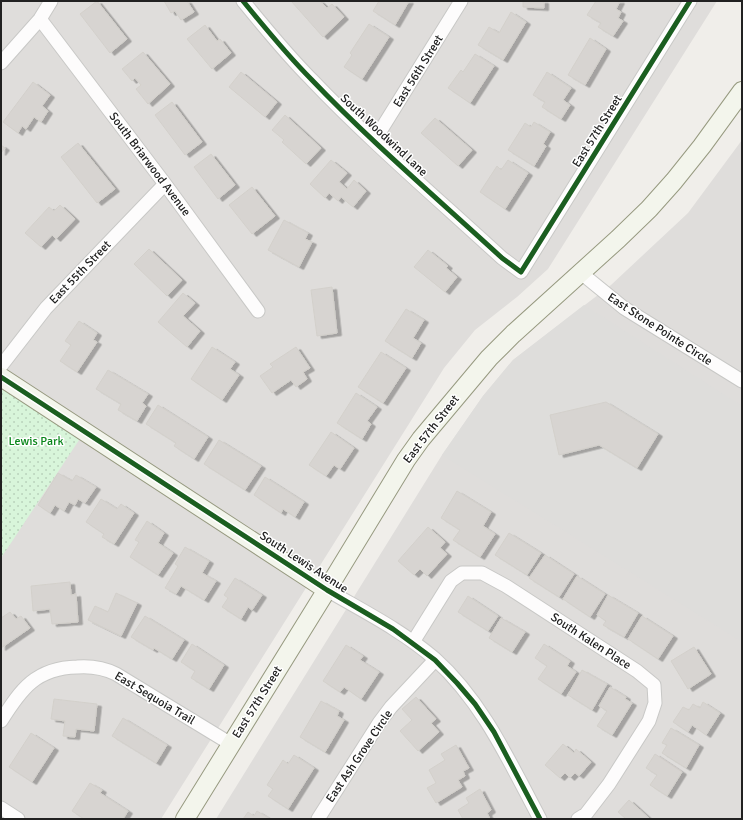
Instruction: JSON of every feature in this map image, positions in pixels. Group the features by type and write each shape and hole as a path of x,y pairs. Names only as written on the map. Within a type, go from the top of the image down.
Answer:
{"main road":[{"name":"East 57th Street","path":"185,819 406,460 430,428 513,334 644,214 674,181 702,146 742,91"},
{"name":"South Lewis Avenue","path":"1,377 327,590"}],"street":[{"path":"1,63 40,19 51,1"},
{"name":"South Woodwind Lane","path":"244,1 268,32 310,79 374,141 502,258 521,272"},
{"name":"East 56th Street","path":"374,141 461,1"},
{"name":"East 57th Street","path":"521,272 690,1"},
{"name":"South Briarwood Avenue","path":"40,19 165,184 258,311"},
{"name":"East 55th Street","path":"1,366 46,308 165,184"},
{"name":"East Stone Pointe Circle","path":"581,273 624,308 742,381"},
{"name":"South Kalen Place","path":"412,642 451,581 462,573 482,573 506,586 638,671 654,685 655,703 649,721 609,784 586,814 578,819"},
{"name":"South Lewis Avenue","path":"327,590 412,642 435,660 457,683 475,704 494,732 540,819"},
{"name":"East Ash Grove Circle","path":"318,819 379,723 391,707 435,660"},
{"name":"East Sequoia Trail","path":"1,721 14,700 28,685 40,676 51,670 63,667 86,666 108,670 116,674 231,744"},
{"path":"1,808 18,819"}],"shaded area":[{"path":"1,1 717,1 548,269 517,297 475,330 444,368 161,819 1,819"},
{"path":"742,140 742,819 216,819 442,455 483,396 513,360 611,285 688,213"},
{"path":"584,305 742,406 742,642 442,455 483,396 513,360"}],"green space":[{"name":"Lewis Park","path":"1,377 85,431 1,558"}],"building":[{"path":"97,1 127,39 110,53 80,14"},
{"path":"164,1 187,1 194,12 181,20 175,11 171,13"},
{"path":"291,1 320,1 327,8 332,4 344,17 323,37"},
{"path":"379,1 409,1 395,25 373,11"},
{"path":"523,1 544,1 544,8 523,7"},
{"path":"596,1 620,1 616,9 621,12 618,18 623,21 613,36 598,27 601,23 587,15"},
{"path":"511,12 526,22 503,60 478,45 489,27 499,33"},
{"path":"369,24 389,37 362,79 344,67 352,55 350,53"},
{"path":"205,25 217,41 220,39 231,53 212,69 187,39"},
{"path":"590,38 606,49 585,85 568,75"},
{"path":"143,52 170,84 148,104 136,89 141,85 135,78 132,81 122,69"},
{"path":"475,54 494,66 470,103 448,88 461,70 463,72"},
{"path":"241,72 277,102 265,117 229,87"},
{"path":"547,72 571,88 563,100 570,105 561,119 542,107 545,102 533,95"},
{"path":"33,82 50,95 42,106 48,111 41,122 34,117 26,129 22,126 18,133 3,122"},
{"path":"172,102 202,142 185,155 155,115"},
{"path":"285,115 321,148 306,164 282,142 284,140 272,130"},
{"path":"435,118 472,150 458,166 421,133"},
{"path":"534,122 550,132 543,144 546,146 534,166 508,150 525,123 531,127"},
{"path":"78,143 115,189 97,203 61,157"},
{"path":"1,145 5,148 1,153"},
{"path":"211,154 235,185 218,199 194,167"},
{"path":"331,160 347,173 339,182 347,189 354,180 366,191 353,207 341,197 338,201 329,193 325,198 310,184"},
{"path":"508,160 528,173 505,209 480,192 497,166 501,170"},
{"path":"252,187 275,216 252,234 229,205"},
{"path":"60,205 75,219 56,239 52,235 41,247 25,233 49,207 54,211"},
{"path":"284,220 308,233 305,239 312,242 299,267 268,250"},
{"path":"149,249 182,280 167,296 134,264"},
{"path":"428,250 448,266 446,268 457,277 445,292 414,267"},
{"path":"332,287 337,333 317,336 311,290"},
{"path":"183,293 195,303 183,316 200,331 187,347 158,322"},
{"path":"406,309 424,320 413,338 421,343 412,358 385,341"},
{"path":"79,321 97,333 93,340 97,342 77,372 60,361 71,345 65,341"},
{"path":"212,347 235,362 230,369 239,375 222,400 191,379"},
{"path":"296,347 310,368 303,372 307,379 296,387 291,380 272,393 260,376 273,367 270,364"},
{"path":"381,352 406,368 383,403 358,387"},
{"path":"108,370 148,394 142,403 146,406 137,421 118,410 121,404 96,389"},
{"path":"356,393 377,407 367,421 371,424 362,439 337,423"},
{"path":"606,402 658,434 637,468 599,445 559,455 550,415"},
{"path":"158,405 208,437 194,459 174,446 176,443 146,424"},
{"path":"331,432 354,448 340,469 334,465 326,476 309,465"},
{"path":"219,440 261,466 245,490 204,464"},
{"path":"58,473 72,481 76,475 96,487 85,503 78,499 75,505 69,502 64,511 55,505 50,513 38,505"},
{"path":"265,477 304,502 295,517 283,509 281,513 254,495"},
{"path":"457,491 491,512 483,526 495,534 480,557 453,540 460,530 441,518"},
{"path":"101,499 117,509 121,504 134,513 114,544 102,537 104,534 86,522"},
{"path":"147,521 164,533 158,543 173,553 158,575 130,557 139,542 135,540"},
{"path":"428,527 445,542 440,548 447,554 427,576 420,569 414,575 398,561"},
{"path":"509,533 541,553 527,575 495,555"},
{"path":"185,547 209,561 202,573 216,581 204,600 181,586 176,594 165,588 178,566 175,564"},
{"path":"545,555 574,574 559,597 529,578"},
{"path":"577,576 605,594 590,617 563,599"},
{"path":"235,578 262,595 252,610 248,607 241,619 222,607 228,598 224,595"},
{"path":"70,582 71,595 76,594 78,622 52,624 50,609 33,611 31,586"},
{"path":"116,593 137,603 121,636 88,620 95,606 108,612"},
{"path":"608,595 638,613 624,637 603,625 606,621 597,615"},
{"path":"468,596 498,616 488,631 458,612"},
{"path":"10,612 16,619 21,616 30,628 1,648 1,618"},
{"path":"145,616 184,640 172,659 131,637"},
{"path":"642,616 673,636 658,659 628,639"},
{"path":"501,618 525,632 512,652 489,638"},
{"path":"192,644 224,665 209,689 191,678 195,671 181,662"},
{"path":"544,644 570,661 567,666 576,672 561,694 538,679 547,666 535,658"},
{"path":"346,645 363,656 360,660 379,672 361,699 344,687 340,692 323,681"},
{"path":"694,647 711,674 688,689 671,661"},
{"path":"582,670 607,684 592,710 568,695"},
{"path":"610,687 626,697 625,699 632,703 612,735 597,726 607,711 599,706"},
{"path":"416,697 436,719 431,723 439,732 418,751 400,731 412,720 402,709"},
{"path":"54,699 97,704 94,731 76,729 75,737 63,736 65,721 51,719"},
{"path":"321,701 339,711 337,716 344,720 325,752 300,737"},
{"path":"703,702 720,713 706,735 692,725 688,732 673,722 683,707 689,710 693,704 700,708"},
{"path":"123,718 167,745 156,763 112,736"},
{"path":"671,728 699,745 686,768 662,753 667,745 662,743"},
{"path":"31,733 54,748 32,782 9,767"},
{"path":"563,744 574,753 576,749 591,762 579,776 575,773 570,778 565,773 560,778 545,765"},
{"path":"456,745 469,768 463,771 465,776 458,780 462,787 436,803 427,788 436,783 429,770 445,760 441,754"},
{"path":"655,754 682,772 667,796 650,785 657,775 646,768"},
{"path":"294,755 314,768 288,809 268,796 273,789 267,785 283,760 288,764"},
{"path":"90,783 102,790 100,793 128,811 123,819 84,819 72,811"},
{"path":"480,789 491,810 487,813 490,819 463,819 458,810 469,803 466,798"},
{"path":"629,800 650,819 626,819 618,812"},
{"path":"257,811 270,819 243,819 248,812 254,816"}],"cycle path":[{"path":"243,1 293,60 357,125 502,258 521,272 690,1"},
{"path":"1,377 327,590 393,629 435,660 475,704 494,732 540,819"}]}
